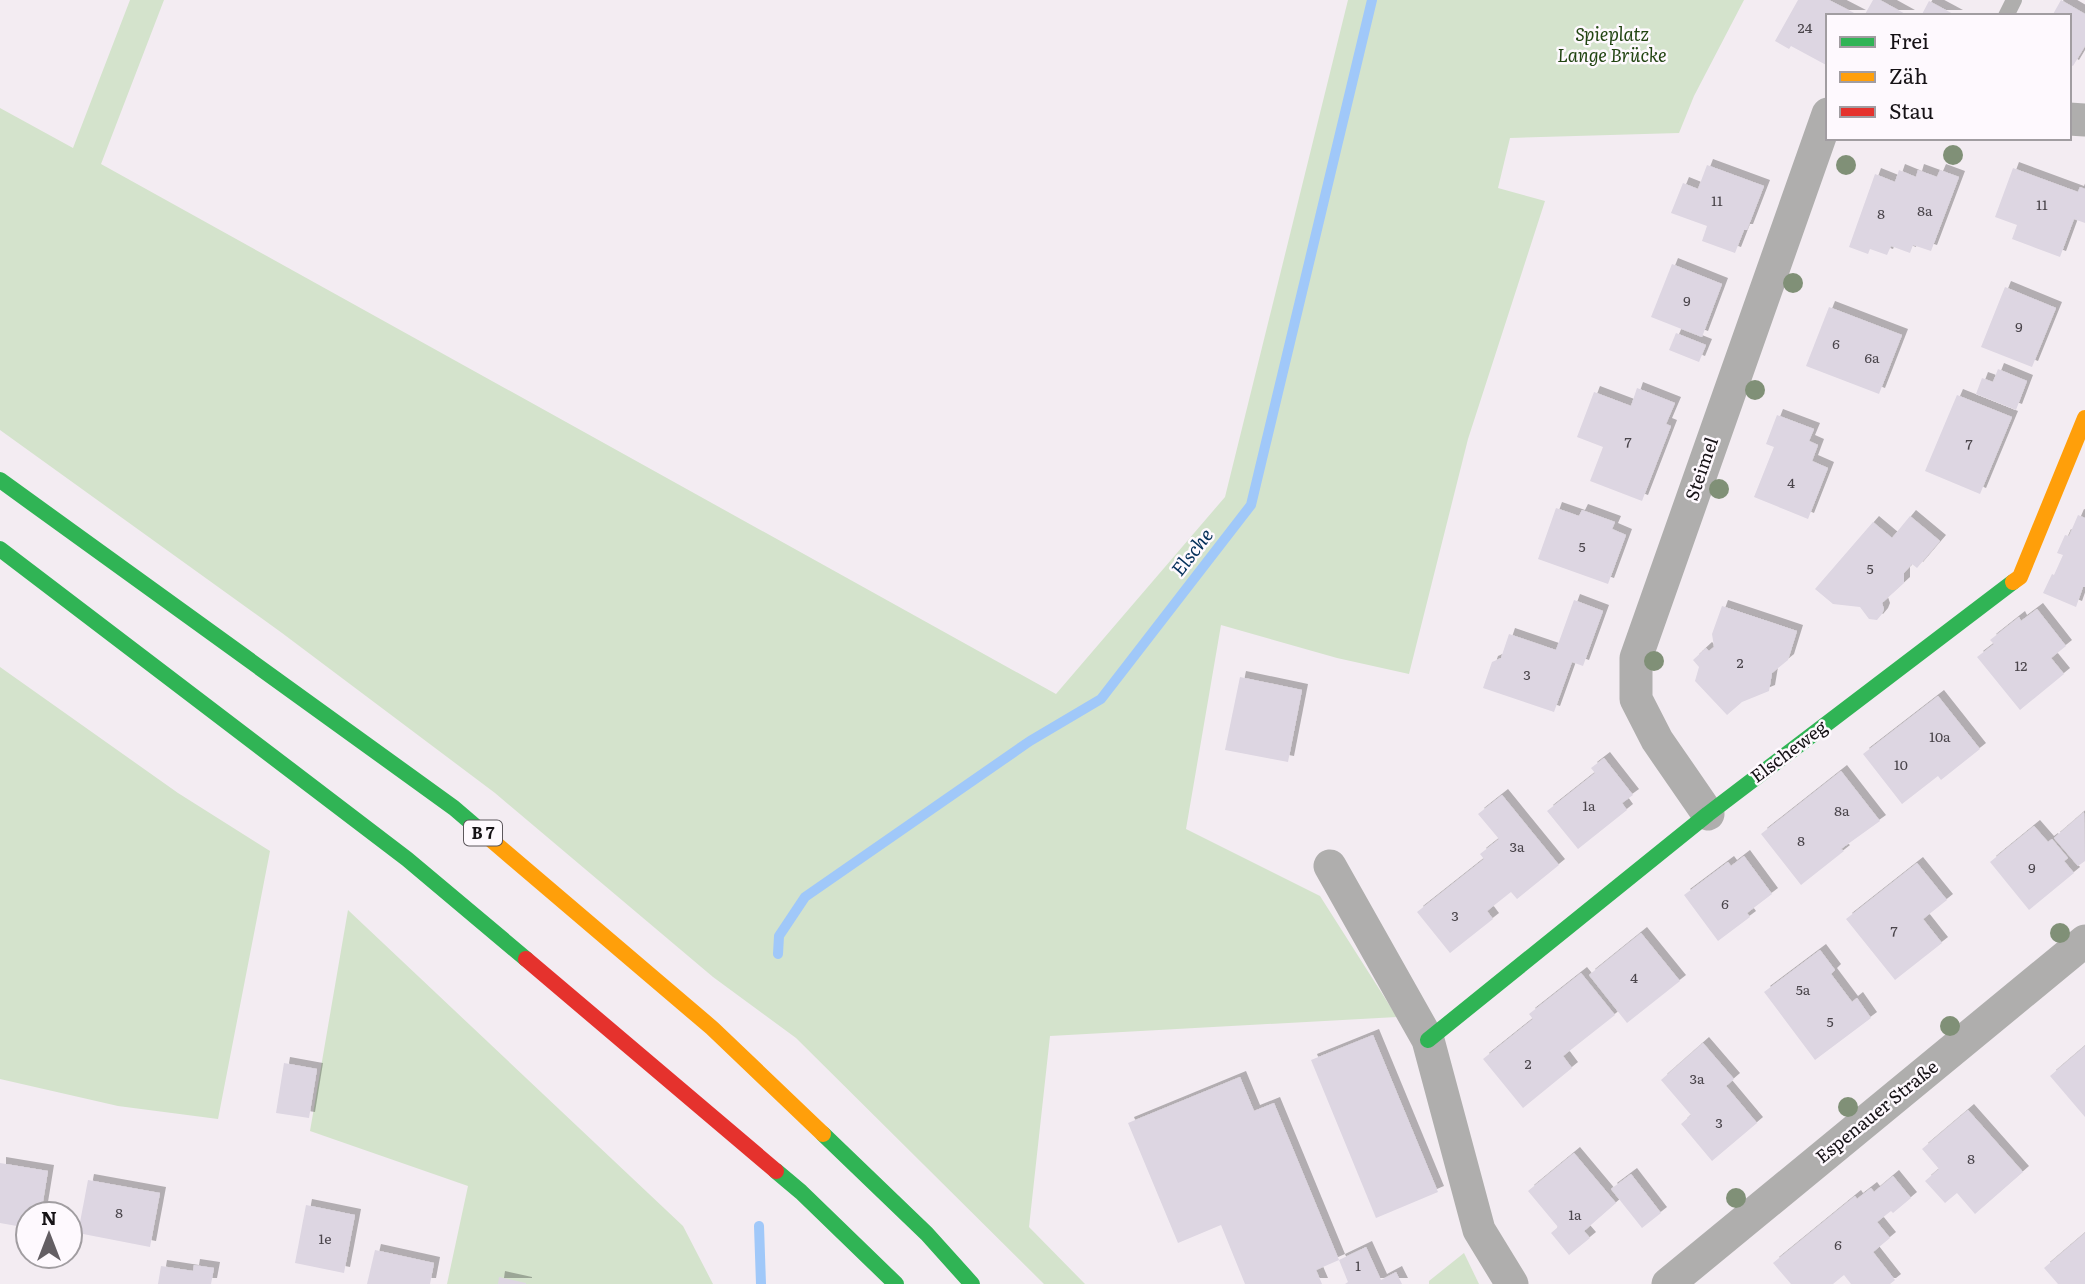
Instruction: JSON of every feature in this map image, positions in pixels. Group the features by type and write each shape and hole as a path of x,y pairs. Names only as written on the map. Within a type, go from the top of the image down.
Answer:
{"main road":[{"name":"Elscheweg","path":"1427,1041 1708,814 2020,577 2085,418"},
{"name":"B 7","path":"0,480 454,808 712,1028 928,1234 972,1284"},
{"path":"0,548 407,859 801,1192 896,1284"}],"street":[{"name":"Steimel","path":"1708,814 1657,740 1636,699 1636,658 1826,117"},
{"path":"1330,866 1427,1041 1479,1230 1512,1284"},
{"name":"Espenauer Straße","path":"1668,1284 2085,941"}],"green space":[{"name":"Spieplatz Lange Brücke","path":"130,0 164,0 101,164 1056,694 1225,497 1348,0 1744,0 1694,96 1679,133 1510,138 1498,188 1545,201 1468,439 1409,674 1337,658 1221,625 1186,829 1320,896 1397,1017 1050,1036 1029,1227 1085,1284 1044,1284 796,1038 713,977 495,793 282,633 0,430 0,108 73,148"},
{"path":"0,667 178,793 270,851 218,1119 118,1106 0,1079"},
{"path":"348,910 683,1226 713,1284 447,1284 468,1186 310,1131"},
{"path":"1464,1253 1479,1284 1429,1284 1429,1281"}],"building":[{"path":"1798,0 1829,0 1856,14 1826,14 1826,65 1791,46 1789,49 1775,41"},
{"path":"1873,0 1880,0 1905,14 1865,14"},
{"path":"2061,0 2085,14 2085,46 2073,66 2071,14 2053,14"},
{"path":"1929,1 1953,14 1922,14"},
{"path":"1707,165 1764,186 1735,253 1702,241 1707,226 1671,213 1683,183 1698,189"},
{"path":"2013,168 2078,192 2080,187 2085,189 2085,223 2074,219 2060,257 2012,239 2017,225 1995,217"},
{"path":"1899,170 1916,177 1918,170 1937,177 1940,170 1959,177 1931,251 1913,245 1910,253 1891,246 1887,255 1870,249 1868,254 1849,247 1875,174 1895,182"},
{"path":"1672,264 1722,284 1702,337 1651,317"},
{"path":"2005,287 2056,308 2032,367 1981,347"},
{"path":"1829,307 1902,335 1879,394 1806,366"},
{"path":"1676,333 1706,345 1699,362 1669,350"},
{"path":"1998,369 2027,381 2016,410 1976,394 1982,378 1993,382"},
{"path":"1637,388 1675,403 1666,424 1671,426 1642,501 1590,481 1603,447 1577,437 1594,392 1631,406"},
{"path":"1957,395 2012,417 1980,494 1925,471"},
{"path":"1777,415 1814,429 1809,441 1818,445 1812,461 1828,468 1808,519 1754,497 1774,447 1766,444"},
{"path":"1556,508 1579,516 1582,510 1615,522 1612,529 1626,535 1608,584 1538,559"},
{"path":"2078,515 2085,518 2085,587 2076,607 2043,593 2063,555 2057,553 2065,535 2069,536"},
{"path":"1910,516 1940,541 1917,568 1912,564 1904,573 1904,583 1882,603 1884,609 1877,620 1869,619 1860,607 1833,604 1815,589 1873,522 1892,538"},
{"path":"1574,600 1603,611 1583,666 1572,662 1554,712 1483,688 1492,662 1501,658 1509,634 1556,650"},
{"path":"1722,606 1797,631 1788,660 1772,673 1769,691 1742,702 1727,715 1695,681 1699,667 1693,660 1706,648 1709,651 1714,647 1712,634"},
{"path":"2037,609 2066,646 2051,658 2064,674 2020,710 1977,657 1994,644 1990,640 2019,617 2021,621"},
{"path":"1240,677 1302,690 1288,762 1225,750"},
{"path":"1938,696 1980,749 1941,780 1938,776 1902,804 1863,754"},
{"path":"1604,758 1633,795 1622,803 1627,810 1578,849 1547,811 1595,773 1591,768"},
{"path":"1841,771 1880,821 1841,849 1844,851 1801,885 1761,834"},
{"path":"1502,795 1559,865 1517,899 1511,892 1487,911 1493,919 1450,953 1417,912 1484,859 1480,854 1499,839 1478,814"},
{"path":"2084,812 2085,861 2078,866 2054,838"},
{"path":"2034,826 2048,842 2052,839 2068,858 2064,861 2074,873 2029,910 1990,862"},
{"path":"1744,856 1772,894 1747,913 1750,917 1718,941 1684,895 1728,862 1731,866"},
{"path":"1917,863 1947,900 1923,919 1942,943 1895,980 1846,919"},
{"path":"1641,933 1680,981 1627,1023 1589,975"},
{"path":"1820,950 1835,970 1831,974 1852,1002 1857,998 1871,1018 1815,1060 1764,992"},
{"path":"1581,973 1615,1015 1563,1056 1572,1068 1523,1108 1483,1059 1533,1019 1529,1014"},
{"path":"1373,1035 1438,1192 1376,1218 1311,1060"},
{"path":"1703,1043 1734,1079 1726,1086 1757,1123 1712,1161 1681,1124 1691,1115 1661,1080"},
{"path":"2085,1046 2085,1117 2050,1076"},
{"path":"284,1063 317,1069 309,1118 276,1113"},
{"path":"1240,1077 1254,1111 1274,1103 1339,1260 1316,1270 1322,1284 1245,1284 1221,1225 1178,1243 1128,1123"},
{"path":"1968,1110 2023,1172 1975,1214 1957,1193 1945,1203 1925,1181 1939,1169 1922,1149"},
{"path":"1574,1153 1616,1203 1584,1231 1590,1238 1569,1255 1551,1233 1558,1227 1528,1191"},
{"path":"0,1163 48,1171 43,1200 14,1200 14,1226 0,1223"},
{"path":"1631,1174 1661,1213 1642,1228 1611,1189"},
{"path":"1893,1176 1911,1198 1877,1222 1890,1238 1873,1252 1895,1280 1890,1284 1851,1284 1844,1275 1833,1284 1791,1284 1773,1263 1855,1196 1857,1199 1871,1188 1874,1192"},
{"path":"88,1180 160,1193 150,1247 84,1234 84,1201"},
{"path":"306,1205 355,1215 344,1273 295,1263"},
{"path":"2085,1233 2085,1284 2058,1284 2044,1268"},
{"path":"1366,1247 1381,1280 1396,1272 1402,1284 1345,1284 1348,1282 1339,1260"},
{"path":"375,1250 434,1263 430,1284 367,1284"},
{"path":"194,1265 214,1268 211,1284 158,1284 161,1266 193,1271"},
{"path":"499,1277 526,1283 526,1284 498,1284"}],"waterway":[{"name":"Elsche","path":"778,954 779,936 805,897 1030,741 1101,699 1251,505 1372,0"},
{"name":"Elsche","path":"759,1226 761,1284"}],"traffic: fast":[{"path":"0,480 454,808 489,838"},
{"path":"0,549 407,859 526,959"},
{"path":"1428,1040 1708,814 2013,582"},
{"path":"823,1134 927,1234 972,1284"},
{"path":"776,1171 896,1284"}],"traffic: slow":[{"path":"2013,582 2020,577 2085,418"},
{"path":"489,838 712,1028 823,1134"}],"traffic: jam":[{"path":"526,959 776,1171"}]}
